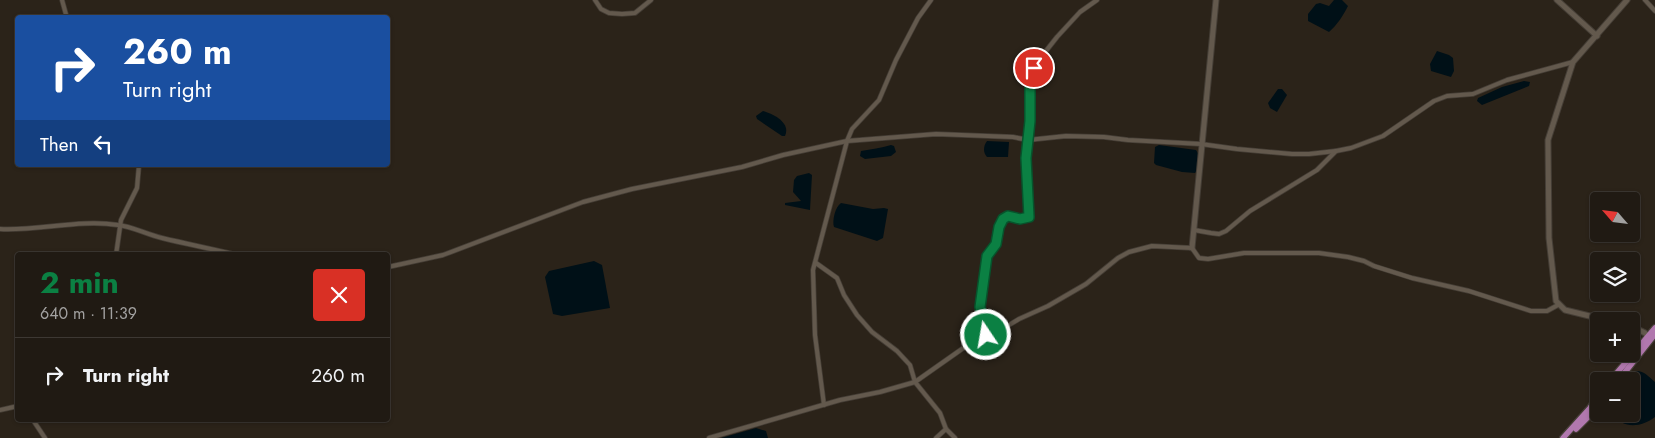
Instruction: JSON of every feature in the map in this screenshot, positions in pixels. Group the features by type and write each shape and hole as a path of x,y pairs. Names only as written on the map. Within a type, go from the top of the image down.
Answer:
{"main road":[{"path":"1620,372 1651,336 1655,328"},
{"path":"1623,372 1626,366"},
{"path":"1564,438 1590,408"},
{"path":"1567,438 1590,415"}],"street":[{"path":"62,0 67,15"},
{"path":"595,0 601,9 609,13 622,14 635,13 651,0"},
{"path":"824,404 815,335 814,270 847,142 852,128 879,100 896,60 918,18 931,0"},
{"path":"986,335 980,307 987,256 996,244 999,227 1003,219 1008,216 1020,219 1029,217 1026,158 1030,77 1046,50 1080,12 1097,0"},
{"path":"1216,0 1192,248 1199,258 1208,259 1244,253 1319,253 1348,257 1412,278 1469,291 1531,311 1547,311 1558,305"},
{"path":"1557,0 1597,36"},
{"path":"1590,317 1573,313 1558,305 1554,287 1549,238 1548,140 1573,62 1627,0"},
{"path":"1645,0 1655,11"},
{"path":"390,267 442,255 583,202 632,189 742,167 783,155 847,142 936,134 1013,137 1028,140 1058,137 1095,137 1202,144 1292,154 1336,151 1351,148 1383,136 1442,97 1473,94 1507,80 1573,62"},
{"path":"1194,230 1219,234 1226,231 1250,210 1317,170 1336,151"},
{"path":"116,252 120,220 137,188 139,167"},
{"path":"0,229 38,229 92,224 120,225 155,236 224,252"},
{"path":"709,438 824,404 915,382 962,348 1048,306 1086,284 1118,258 1129,252 1152,246 1192,248"},
{"path":"816,263 836,278 851,307 872,332 897,351 910,366 915,382 940,413 946,429 955,438"},
{"path":"0,410 15,407"},
{"path":"34,422 45,438"},
{"path":"936,438 946,429"}],"shaded area":[{"path":"1334,0 1342,0 1348,6 1340,20 1329,32 1308,21 1308,14 1316,4 1320,3 1329,6"},
{"path":"1437,51 1453,58 1454,71 1451,77 1431,71 1430,64"},
{"path":"1524,81 1530,82 1529,86 1482,105 1477,101 1478,98 1502,87"},
{"path":"1278,89 1282,89 1287,95 1277,112 1270,108 1268,103"},
{"path":"763,111 772,114 784,123 786,127 785,136 782,136 757,119 756,116"},
{"path":"987,141 1009,142 1008,157 987,157 984,149"},
{"path":"1159,145 1196,150 1199,155 1197,171 1195,173 1182,172 1156,165 1154,163 1155,147"},
{"path":"894,146 896,152 891,156 865,159 860,156 861,151"},
{"path":"809,173 812,175 810,210 785,205 785,203 801,201 793,192 794,180 797,176"},
{"path":"841,203 873,209 888,209 883,238 877,241 834,227 834,214"},
{"path":"594,261 602,265 610,308 562,316 553,314 545,277 549,271"},
{"path":"1637,371 1643,372 1655,382 1655,417 1639,425 1627,425 1621,422 1640,422 1640,372 1633,372"},
{"path":"756,428 766,431 768,438 721,438"}],"route":[{"path":"986,335 980,307 987,256 996,244 999,227 1003,219 1008,216 1020,219 1029,217 1026,158 1030,121 1030,77 1034,68"}]}
